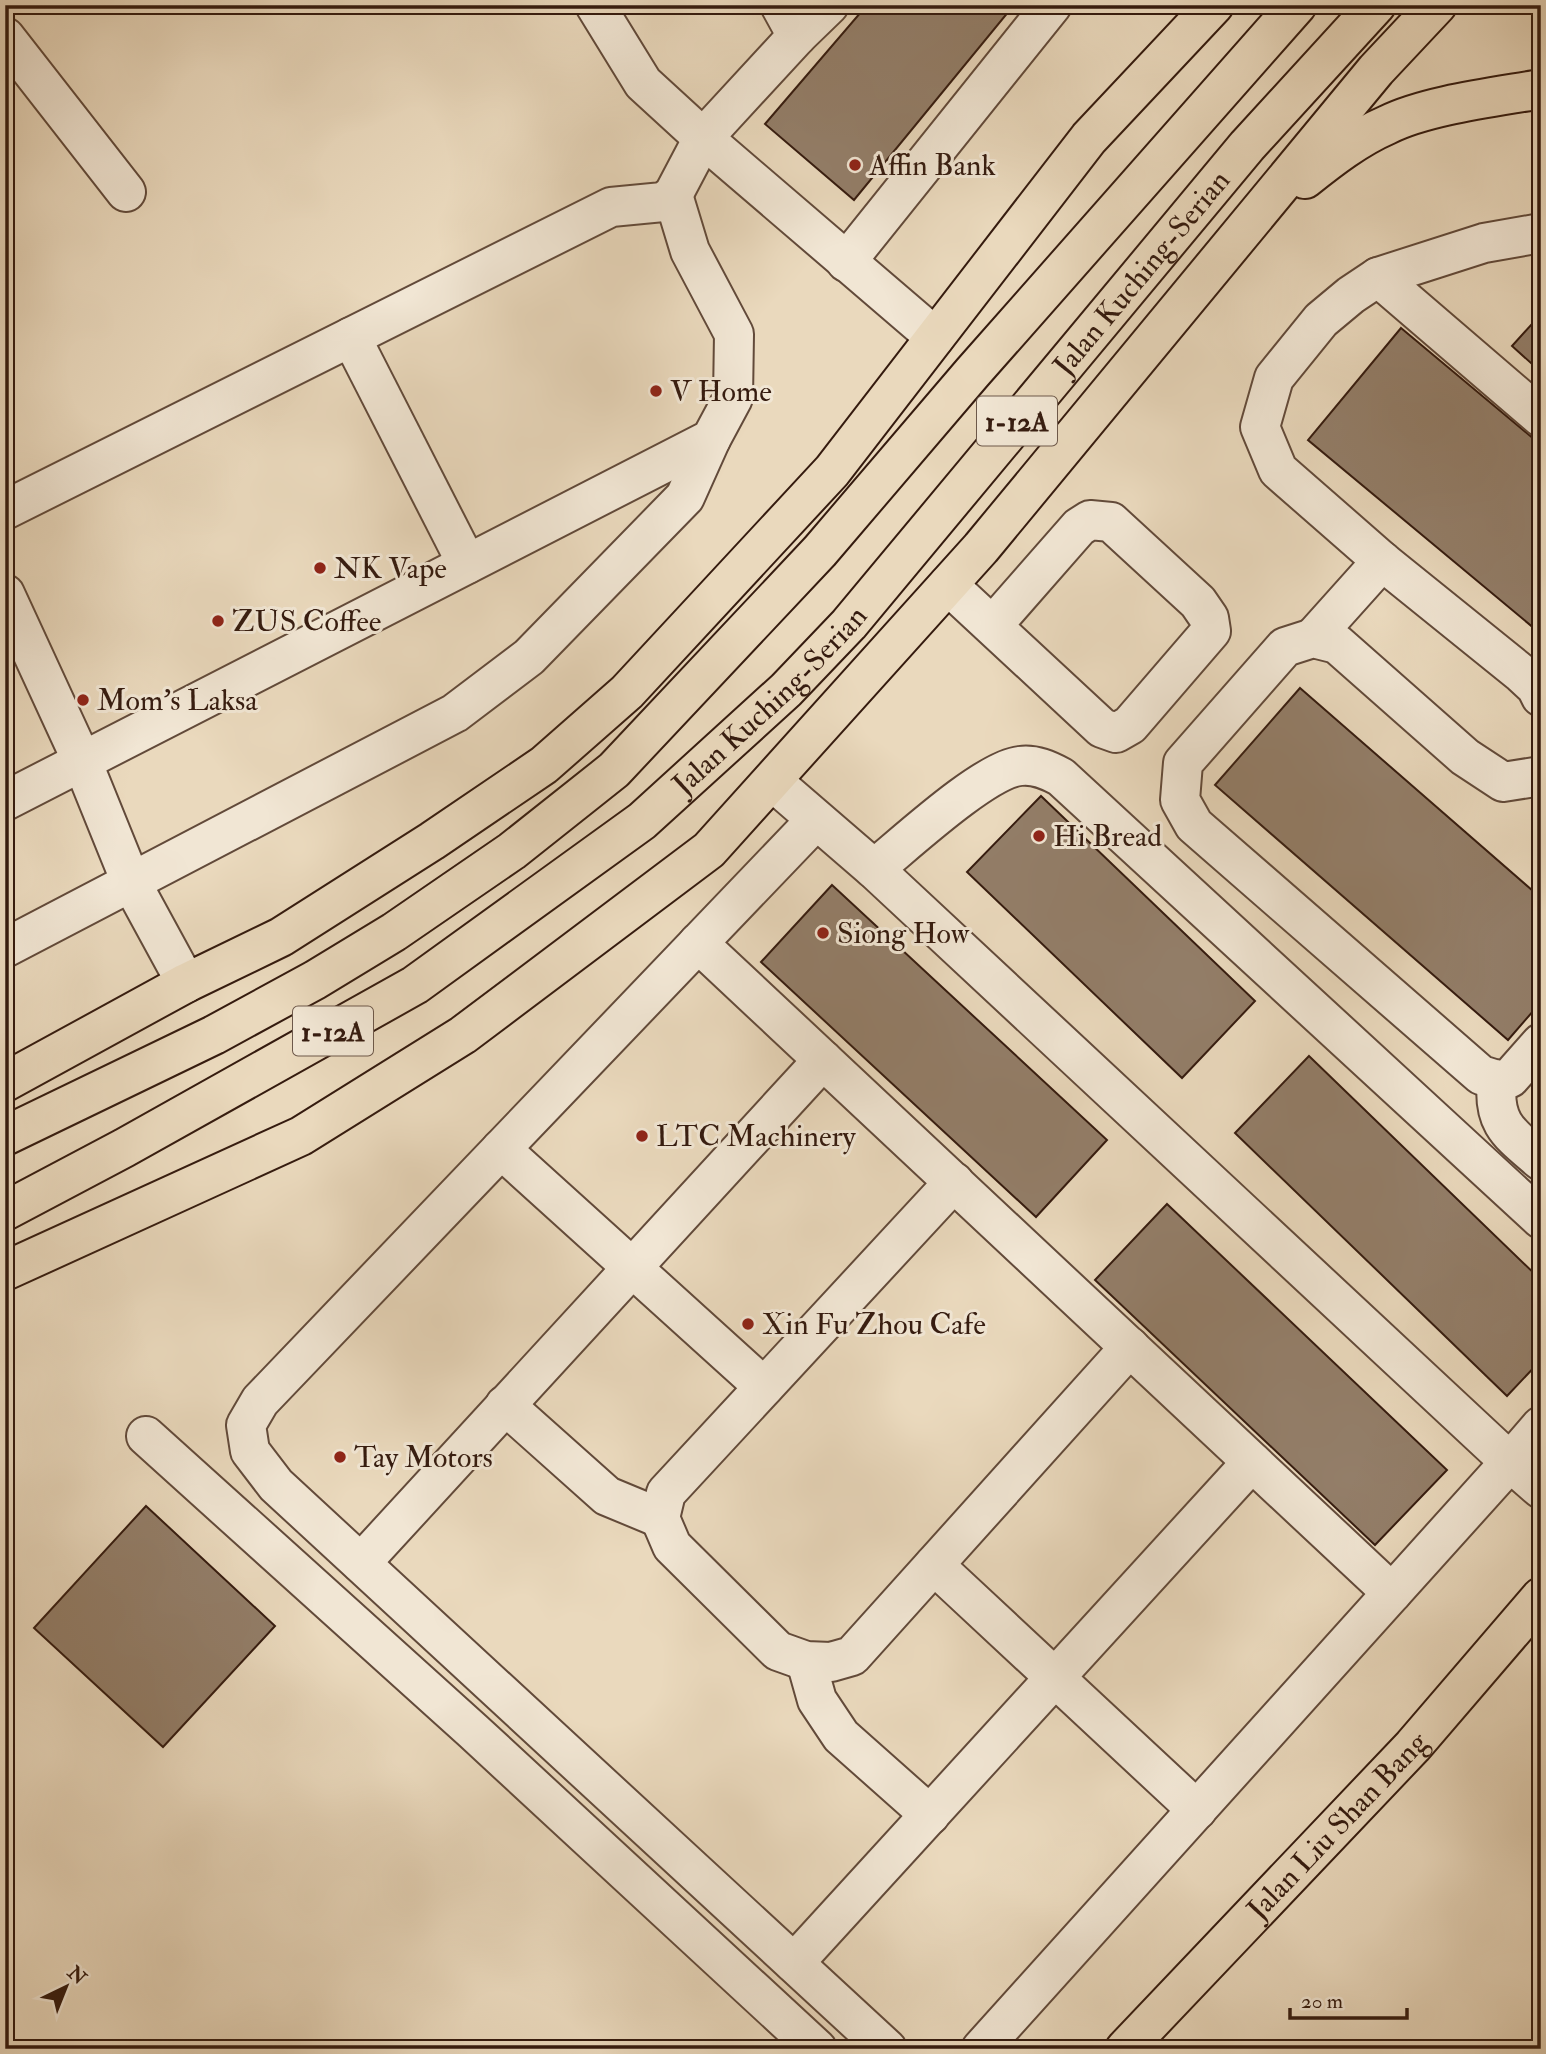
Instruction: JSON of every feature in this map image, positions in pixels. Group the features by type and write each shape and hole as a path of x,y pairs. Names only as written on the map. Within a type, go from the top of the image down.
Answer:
{"main road":[{"path":"5,1082 186,983 281,937 432,841 544,765 626,692 832,471 1089,138 1214,5"},
{"name":"Jalan Kuching-Serian","path":"5,1136 214,1035 315,980 394,932 512,851 614,770 820,551 972,373 1297,5"},
{"name":"Jalan Kuching-Serian","path":"5,1211 148,1135 415,985 642,821 786,690 849,624 1247,146 1376,5"},
{"path":"5,1271 301,1136 463,1035 709,850 948,585 1376,70 1437,5"},
{"path":"1254,218 1334,156 1388,124 1461,103 1541,89"},
{"name":"Jalan Liu Shan Bang","path":"1125,2049 1413,1746 1541,1597"}],"street":[{"path":"595,5 643,83 703,138 935,337"},
{"path":"5,510 611,207 663,202 673,195 703,138 789,21 830,5"},
{"path":"846,262 1052,5"},
{"path":"5,37 126,192"},
{"path":"5,948 455,713 529,657 685,498 733,398 734,334 690,251 673,195"},
{"path":"1541,233 1484,243 1378,276 1321,320 1297,345 1274,378 1260,427 1278,470 1382,561 1522,674 1536,687 1541,697"},
{"path":"1378,276 1541,417"},
{"path":"351,337 467,564"},
{"path":"5,801 711,439"},
{"path":"948,585 1102,728 1116,733 1130,725 1211,631 1209,618 1189,593 1111,522 1090,520 1079,527 993,625"},
{"path":"1382,561 1313,638 1285,647 1183,764 1180,800 1194,825 1481,1075 1497,1080 1510,1078 1541,1043"},
{"path":"5,594 82,761 131,882 186,983"},
{"path":"1313,638 1337,644 1465,757 1503,782 1541,777"},
{"path":"874,869 995,773 1020,765 1042,768 1061,777 1541,1219"},
{"path":"772,781 874,869 1541,1489"},
{"path":"816,820 260,1401 246,1425 250,1451 276,1485 887,2049"},
{"path":"698,943 1392,1593"},
{"path":"1298,994 1337,950"},
{"path":"360,1563 823,1060"},
{"path":"1497,1080 1494,1105 1510,1134 1541,1161"},
{"path":"501,1149 764,1387"},
{"path":"954,1182 666,1493 660,1518 672,1546 778,1651 806,1661 831,1662 852,1656 1130,1347"},
{"path":"505,1405 607,1496 660,1518"},
{"path":"981,2049 1541,1426"},
{"path":"146,1436 483,1740 817,2049"},
{"path":"794,1963 1252,1462"},
{"path":"934,1565 1197,1810"},
{"path":"806,1661 817,1700 841,1736 930,1815"}],"building":[{"path":"867,5 1014,5 854,200 765,124"},
{"path":"1541,314 1541,372 1512,346"},
{"path":"1401,328 1541,445 1541,634 1308,440"},
{"path":"1300,688 1541,898 1541,1002 1508,1040 1215,785"},
{"path":"1041,796 1255,1001 1182,1078 967,872"},
{"path":"832,885 1107,1140 1036,1217 761,962"},
{"path":"1309,1056 1541,1280 1541,1360 1507,1396 1235,1133"},
{"path":"1167,1204 1447,1470 1375,1545 1095,1280"},
{"path":"146,1506 275,1626 163,1747 34,1628"}],"place":[{"name":"Affin Bank","path":"855,165"},
{"name":"V Home","path":"656,391"},
{"name":"NK Vape","path":"320,568"},
{"name":"ZUS Coffee","path":"218,621"},
{"name":"Mom's Laksa","path":"83,700"},
{"name":"Hi Bread","path":"1039,836"},
{"name":"Siong How","path":"823,933"},
{"name":"LTC Machinery","path":"642,1136"},
{"name":"Xin Fu Zhou Cafe","path":"748,1324"},
{"name":"Tay Motors","path":"340,1457"}]}
